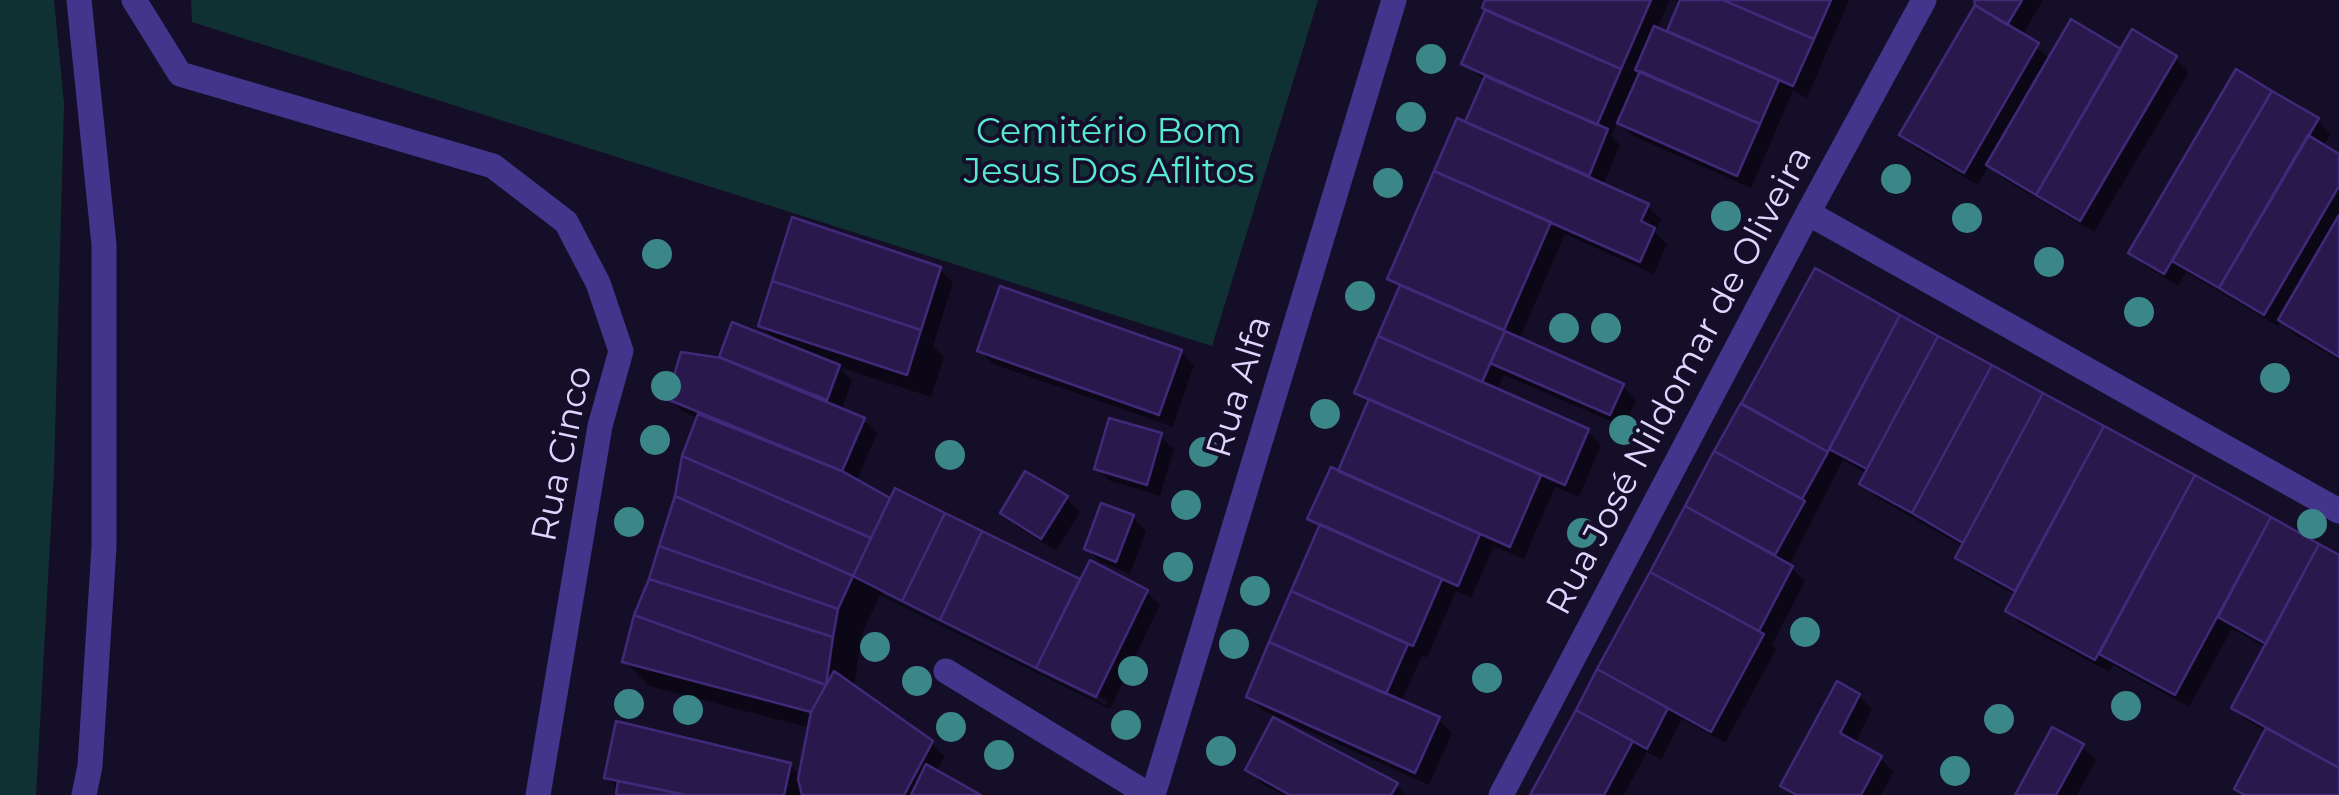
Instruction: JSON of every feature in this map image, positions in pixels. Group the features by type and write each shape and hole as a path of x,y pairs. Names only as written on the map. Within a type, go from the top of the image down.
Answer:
{"street":[{"path":"79,0 104,246 104,547 90,766 84,795"},
{"name":"Rua Cinco","path":"134,0 180,74 493,166 566,222 598,283 621,351 600,426 538,795"},
{"name":"Rua Alfa","path":"1151,795 1394,0"},
{"name":"Rua José Nildomar de Oliveira","path":"1501,795 1924,0"},
{"path":"1808,213 2339,511"},
{"path":"946,672 1151,795"}],"green space":[{"path":"0,0 54,0 64,104 54,470 36,795 0,795"},
{"name":"Cemitério Bom Jesus Dos Aflitos","path":"191,0 1318,0 1212,346 192,22"}],"building":[{"path":"1485,0 1651,0 1621,69 1482,8"},
{"path":"1680,0 1723,0 1814,39 1793,86 1667,31"},
{"path":"1723,0 1831,0 1814,39"},
{"path":"1974,0 2022,0 2007,25 1975,5"},
{"path":"1975,5 2039,43 1964,173 1899,135"},
{"path":"1485,10 1621,69 1597,125 1461,64"},
{"path":"2071,19 2121,49 2036,195 1986,165"},
{"path":"1654,26 1779,80 1760,124 1635,70"},
{"path":"2132,29 2177,56 2080,221 2036,195"},
{"path":"2236,69 2272,91 2164,274 2128,253"},
{"path":"1640,71 1760,124 1737,176 1617,123"},
{"path":"1485,76 1608,129 1589,176 1465,122"},
{"path":"2272,91 2319,118 2219,288 2172,261"},
{"path":"1457,118 1649,204 1641,221 1655,228 1640,262 1434,171"},
{"path":"2308,135 2339,154 2339,186 2264,315 2219,288"},
{"path":"1434,171 1551,222 1504,330 1387,279"},
{"path":"2339,215 2339,357 2278,320"},
{"path":"792,217 941,267 921,330 772,281"},
{"path":"1815,268 1900,315 1828,452 1741,404"},
{"path":"772,281 921,330 907,375 758,326"},
{"path":"1400,285 1505,331 1482,382 1378,336"},
{"path":"1000,286 1182,350 1159,415 977,351"},
{"path":"1900,315 1938,336 1867,469 1829,449"},
{"path":"732,322 840,365 827,400 719,357"},
{"path":"1505,331 1624,384 1610,415 1490,363"},
{"path":"1378,336 1589,429 1565,485 1354,393"},
{"path":"1938,336 1992,365 1912,513 1859,484"},
{"path":"681,352 721,358 865,418 842,471 667,399"},
{"path":"1992,365 2043,393 1963,543 1912,513"},
{"path":"2043,393 2104,426 2015,591 1955,558"},
{"path":"1369,399 1541,475 1510,547 1338,471"},
{"path":"1741,403 1828,452 1802,499 1714,451"},
{"path":"698,414 842,471 890,498 871,538 682,456"},
{"path":"1109,418 1162,433 1147,485 1094,469"},
{"path":"2104,426 2195,475 2095,660 2005,611"},
{"path":"1714,451 1805,501 1775,555 1685,506"},
{"path":"682,456 871,538 853,576 675,496"},
{"path":"1331,467 1480,534 1458,586 1307,519"},
{"path":"1025,471 1068,496 1041,539 1000,513"},
{"path":"2195,475 2271,517 2175,695 2099,654"},
{"path":"895,488 945,513 902,601 853,576"},
{"path":"675,496 853,576 838,609 659,546"},
{"path":"1101,503 1134,515 1116,562 1084,549"},
{"path":"1685,506 1793,566 1759,631 1650,572"},
{"path":"945,513 982,531 940,620 902,601"},
{"path":"2271,517 2319,544 2266,644 2218,617"},
{"path":"1320,524 1442,579 1413,646 1291,591"},
{"path":"982,531 1080,579 1036,668 940,620"},
{"path":"2319,544 2339,555 2339,768 2231,708"},
{"path":"659,546 838,609 833,637 649,579"},
{"path":"1090,560 1148,590 1096,697 1036,668"},
{"path":"1650,572 1764,634 1711,732 1597,669"},
{"path":"649,579 833,637 826,685 634,615"},
{"path":"1291,591 1408,644 1386,694 1269,642"},
{"path":"634,615 826,685 811,712 622,662"},
{"path":"1269,642 1440,717 1415,773 1246,697"},
{"path":"1597,669 1668,708 1647,749 1576,710"},
{"path":"834,671 933,741 904,795 802,795 798,779 811,712"},
{"path":"1837,681 1860,694 1840,733 1882,756 1861,795 1797,795 1780,786"},
{"path":"1576,710 1633,741 1604,795 1530,795"},
{"path":"1273,717 1398,783 1391,795 1290,795 1245,770"},
{"path":"616,721 791,763 784,795 686,795 604,778"},
{"path":"2052,727 2084,744 2056,795 2015,795"},
{"path":"2266,728 2339,768 2339,795 2245,795 2234,789"},
{"path":"926,764 981,795 911,795"},
{"path":"618,781 686,795 616,795"}]}
